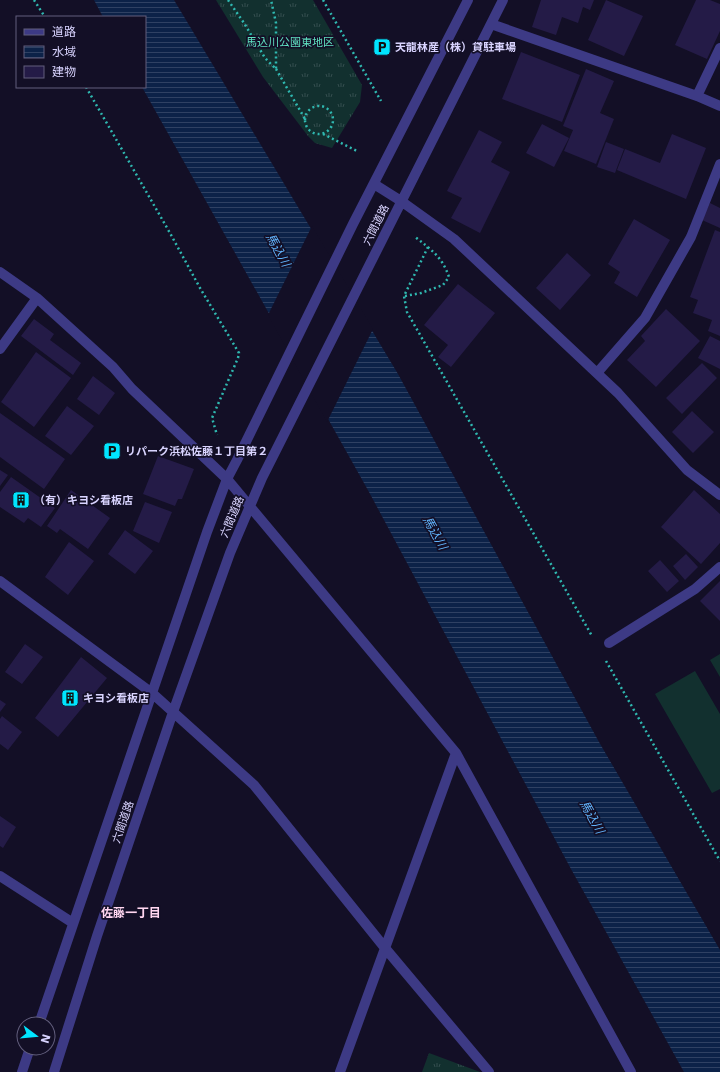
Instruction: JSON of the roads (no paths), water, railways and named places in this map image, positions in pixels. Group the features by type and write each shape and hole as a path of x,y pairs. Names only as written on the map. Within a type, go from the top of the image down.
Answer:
{"street":[{"name":"六間道路","path":"42,1016 207,532 228,479 353,224 468,0"},
{"name":"六間道路","path":"54,1072 97,936 173,712 230,553 262,478 503,0"},
{"path":"491,24 697,96 720,106"},
{"path":"697,96 720,48"},
{"path":"597,373 645,318 691,237 720,164"},
{"path":"374,184 401,201 454,239 618,393 687,470 720,495"},
{"path":"0,272 37,298 113,367 132,389 228,479 456,753 631,1072"},
{"path":"0,349 37,298"},
{"path":"610,643 695,589 720,567"},
{"path":"0,581 152,693 254,785 385,948 489,1072"},
{"path":"340,1072 456,753"},
{"path":"0,876 73,922"},
{"path":"22,1072 27,1056"}],"water":[{"name":"馬込川","path":"94,0 174,0 398,374 599,742 720,950 720,1072 684,1072 571,869 369,492 143,88 146,88 146,16 102,16"}],"place":[{"name":"天龍林産（株）貸駐車場","path":"382,47"},
{"name":"リパーク浜松佐藤１丁目第２","path":"112,451"},
{"name":"（有）キヨシ看板店","path":"21,500"},
{"name":"キヨシ看板店","path":"70,698"}],"district":[{"name":"佐藤一丁目","path":"131,913"}],"park label":[{"name":"馬込川公園東地区","path":"290,42"}]}
